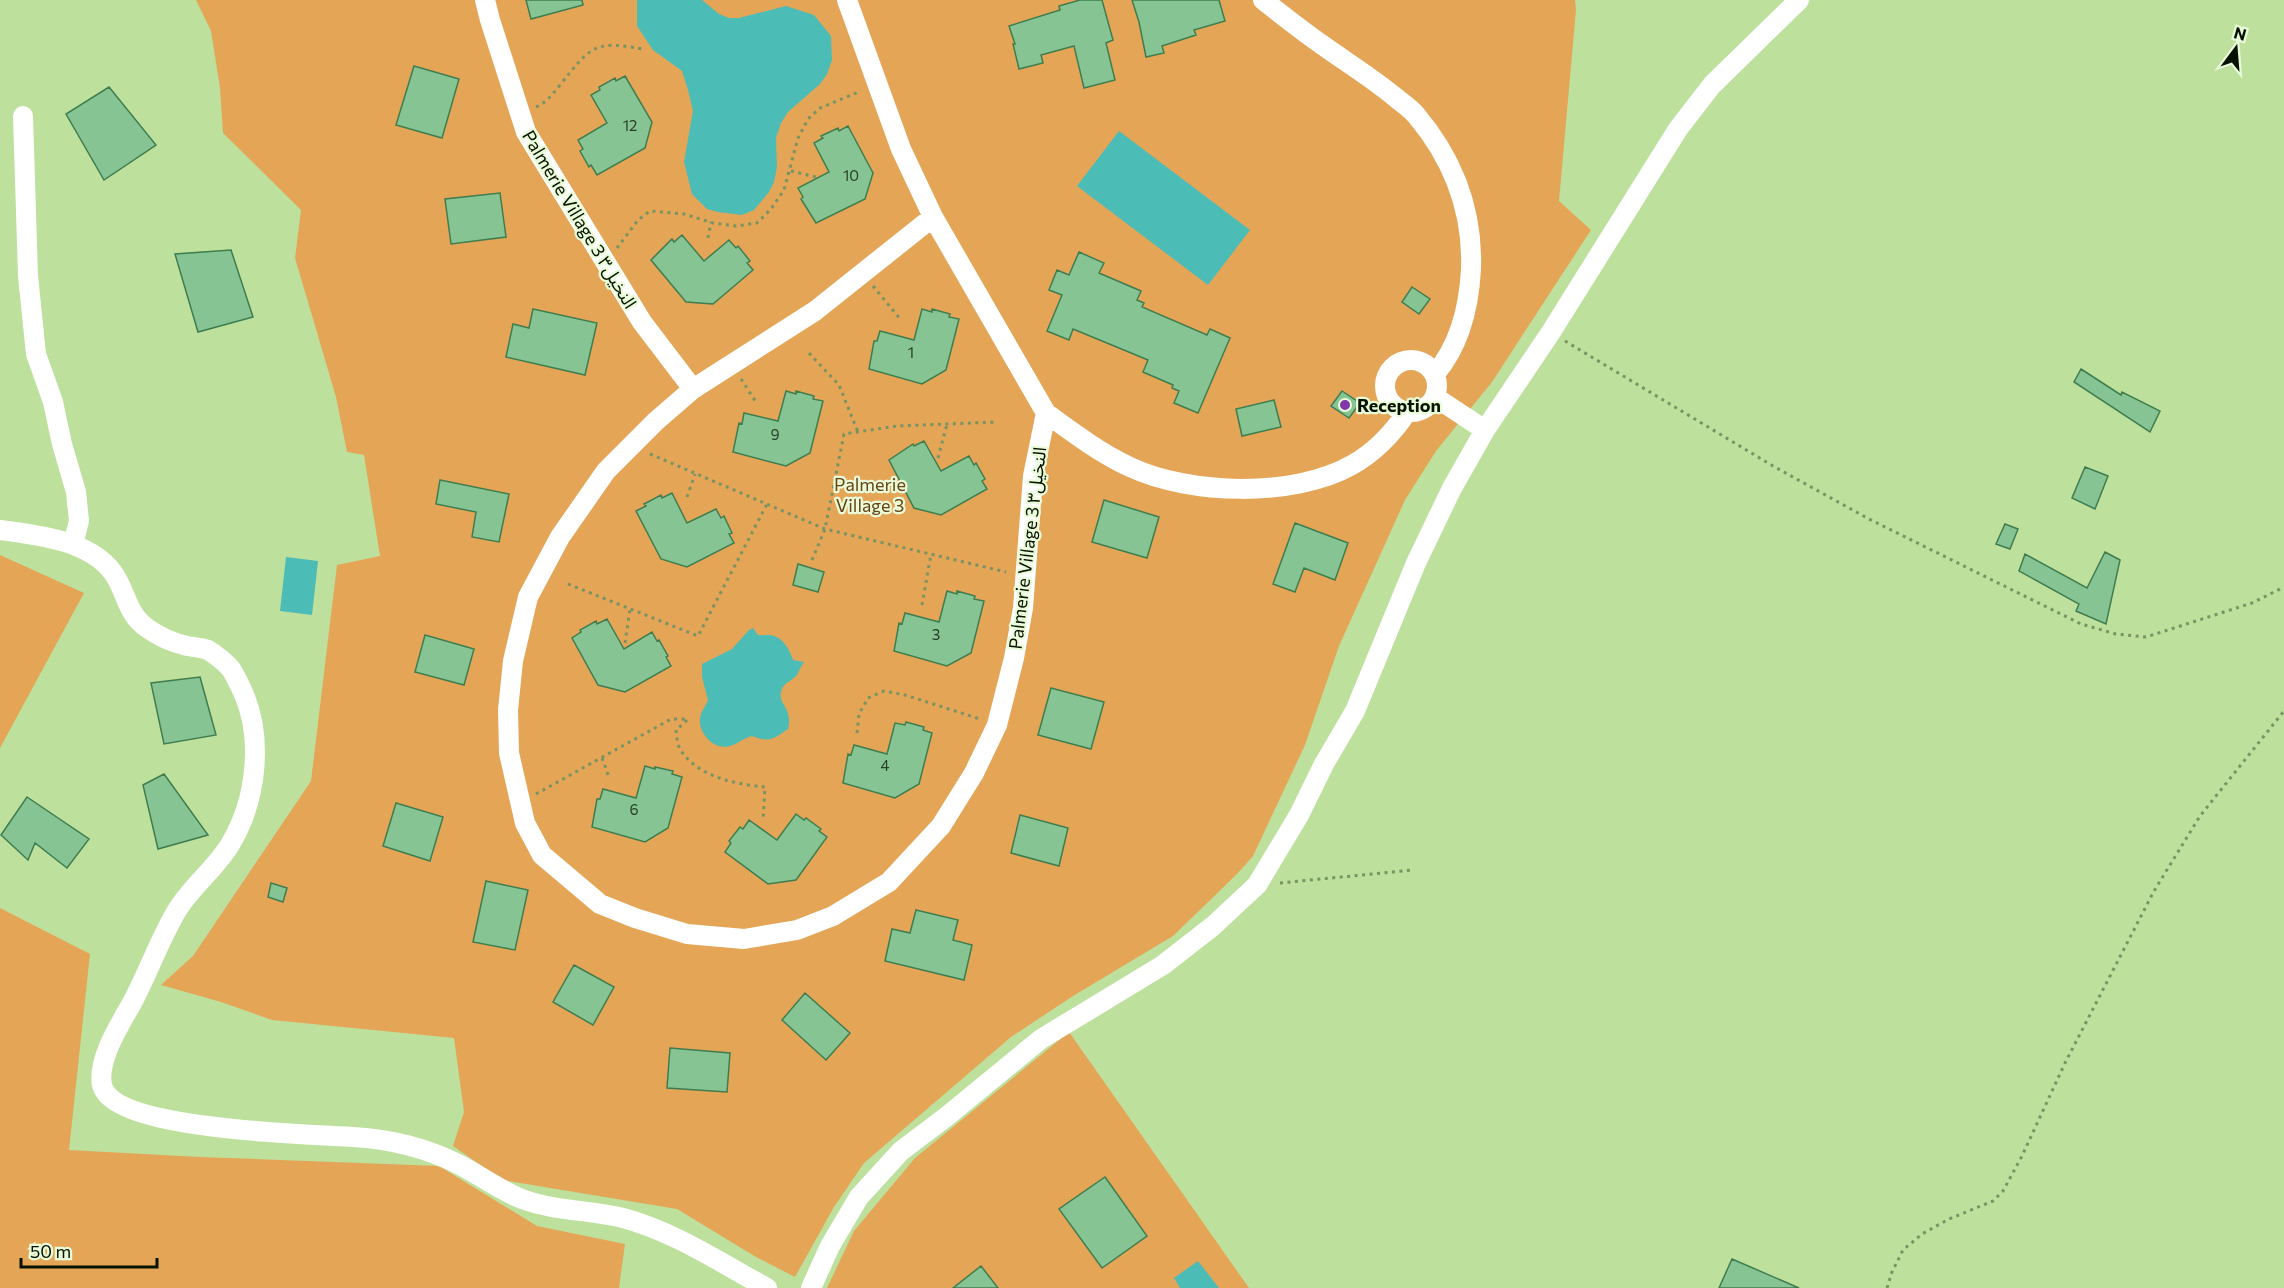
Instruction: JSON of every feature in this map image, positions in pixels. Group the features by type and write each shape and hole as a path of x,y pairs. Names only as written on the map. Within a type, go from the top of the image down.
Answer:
{"street":[{"name":"Palmerie Village 3 النخيل٣","path":"485,0 489,20 526,132 642,322 693,390"},
{"name":"Palmerie Village 3 النخيل٣","path":"847,0 901,149 933,217 1046,412 1076,435 1131,467 1185,484 1244,489 1304,483 1351,466 1377,448 1407,412 1419,411 1435,398"},
{"path":"1263,0 1321,44 1366,73 1415,113 1442,151 1463,194 1472,245 1470,296 1460,332 1448,360 1435,374"},
{"path":"811,1288 830,1246 860,1197 901,1151 1041,1039 1163,965 1213,926 1257,885 1355,711 1416,563 1452,489 1485,430 1551,332 1678,129 1712,85 1799,0"},
{"path":"23,116 28,276 36,354 53,402 76,492 79,521 74,544"},
{"name":"Palmerie Village 3 النخيل٣","path":"933,217 815,311 693,390 656,421 606,471 560,537 528,597 513,661 508,710 509,753 525,823 542,855 600,904 635,918 687,934 744,939 797,930 833,916 889,882 941,825 974,773 997,725 1021,618 1033,476 1046,412"},
{"path":"1407,412 1397,408 1389,401 1385,391 1385,380 1390,370 1398,363 1408,359 1419,360 1435,374 1438,386 1435,398 1485,430"},
{"path":"0,530 74,544 96,557 116,577 135,617 148,629 181,645 209,651 232,671 247,701 254,734 254,775 244,811 231,843 178,908 114,1036 104,1062 102,1084 108,1095 125,1107 159,1118 237,1131 358,1137 403,1144 457,1163 524,1200 558,1208 624,1218 646,1225 767,1288"}],"path":[{"path":"520,113 546,103 586,53 606,45 642,49"},
{"path":"605,264 638,220 650,211 684,214 736,226 757,223 771,209 784,190 798,138 808,118 820,108 864,90"},
{"path":"790,171 820,178"},
{"path":"708,238 711,222"},
{"path":"863,273 901,320"},
{"path":"1551,332 1773,466 1869,519 2081,624 2116,634 2146,637 2252,603 2284,587"},
{"path":"809,353 839,385 858,432"},
{"path":"732,365 756,402"},
{"path":"812,560 825,529 844,434 897,426 997,422"},
{"path":"938,458 947,424"},
{"path":"631,446 825,529 1024,577"},
{"path":"687,497 695,474"},
{"path":"568,584 698,636 766,504"},
{"path":"922,605 931,554"},
{"path":"625,644 630,609"},
{"path":"857,733 859,714 868,698 884,691 905,695 997,725"},
{"path":"1887,1288 1903,1250 1922,1234 1949,1219 1994,1200 2003,1191 2022,1156 2065,1063 2154,891 2200,816 2284,711"},
{"path":"521,802 671,719 689,719 676,730 679,747 690,761 712,776 740,784 765,787 763,820"},
{"path":"602,758 609,777"},
{"path":"1257,885 1413,870"}],"green space":[{"name":"Palmerie Village 3","path":"196,0 1575,0 1559,201 1591,230 1492,382 1436,451 1405,500 1339,646 1305,745 1253,856 1173,936 1073,996 1011,1037 864,1163 834,1207 795,1277 756,1257 677,1209 502,1180 453,1146 464,1112 454,1038 272,1020 221,1002 161,985 193,956 311,781 337,565 380,556 364,455 347,452 336,397 295,258 301,210 223,133 220,88 211,31"},
{"path":"0,555 84,593 0,748"},
{"path":"0,908 90,954 69,1150 439,1166 537,1226 625,1244 619,1288 0,1288"},
{"path":"1069,1032 1249,1288 827,1288 854,1231 915,1158"}],"water":[{"path":"637,0 702,0 719,14 729,18 739,18 786,6 814,15 831,36 832,60 827,74 820,84 788,112 781,123 776,138 777,167 774,182 754,210 742,215 718,212 707,209 692,194 684,162 693,111 688,90 682,71 653,50 637,26"},
{"path":"1119,131 1250,230 1208,285 1077,186"},
{"path":"286,557 318,561 312,615 280,611"},
{"path":"753,628 758,635 770,635 781,640 793,660 804,662 797,675 785,684 781,692 789,716 788,729 771,739 752,736 730,746 718,746 704,735 700,724 701,715 708,700 702,677 702,664 732,649"},
{"path":"1198,1261 1219,1288 1180,1288 1174,1278"}],"building":[{"path":"526,0 582,0 583,5 531,19"},
{"path":"1080,0 1102,0 1113,40 1106,43 1115,80 1084,88 1074,46 1041,55 1043,63 1019,69 1009,26 1060,10 1059,6"},
{"path":"1132,0 1219,0 1225,21 1194,30 1196,35 1162,46 1164,53 1146,57"},
{"path":"414,66 459,79 442,138 396,125"},
{"path":"625,76 652,122 645,148 597,175 591,165 589,167 580,151 583,149 578,140 607,123 591,95 600,90 599,87 615,78 616,81"},
{"path":"109,87 156,145 104,180 66,114"},
{"path":"848,126 873,173 865,199 816,223 801,199 803,197 798,188 829,172 814,143 823,138 821,136"},
{"path":"500,193 506,237 451,244 445,199"},
{"path":"682,235 704,261 729,240 736,248 738,246 750,261 747,263 753,270 713,304 686,302 651,260 672,239 674,242"},
{"path":"231,250 253,317 198,332 175,254"},
{"path":"1079,252 1104,263 1099,273 1141,291 1137,300 1144,303 1142,307 1207,335 1210,329 1230,338 1198,413 1174,403 1179,391 1172,388 1173,385 1143,372 1148,360 1073,329 1069,340 1047,331 1062,295 1049,290 1057,270 1069,275"},
{"path":"1412,287 1430,299 1419,314 1402,302"},
{"path":"533,309 597,323 585,375 506,357 513,324 529,328"},
{"path":"922,309 932,312 932,309 959,319 946,370 922,384 869,369 874,341 877,341 880,331 914,340"},
{"path":"2081,369 2121,395 2122,392 2160,411 2150,432 2074,382"},
{"path":"786,391 796,394 796,391 823,401 810,453 786,466 733,452 739,423 742,424 744,413 778,421"},
{"path":"1342,391 1360,403 1349,418 1331,406"},
{"path":"1274,400 1281,427 1242,436 1236,409"},
{"path":"924,441 941,471 969,456 985,479 982,481 987,489 941,515 914,508 889,460 913,444 914,446"},
{"path":"2085,467 2108,476 2095,509 2072,498"},
{"path":"440,480 509,494 499,542 472,537 476,512 436,504"},
{"path":"672,493 687,523 716,509 721,518 724,516 734,543 687,567 661,559 636,511 661,495 662,498"},
{"path":"1104,500 1159,517 1147,558 1092,542"},
{"path":"1295,523 1348,543 1335,580 1304,568 1295,592 1273,584"},
{"path":"2005,524 2018,529 2010,549 1996,544"},
{"path":"2105,552 2120,560 2106,624 2076,611 2079,604 2019,571 2025,554 2087,588"},
{"path":"798,564 824,572 818,592 793,585"},
{"path":"947,591 957,594 957,591 984,601 971,653 947,666 894,651 899,623 902,624 905,613 939,622"},
{"path":"607,619 624,649 652,632 668,656 666,657 671,666 625,692 598,685 572,638 581,632 580,630 596,621 597,624"},
{"path":"425,635 474,649 464,685 415,672"},
{"path":"200,677 216,735 164,744 151,683"},
{"path":"1051,688 1104,702 1091,749 1038,735"},
{"path":"906,722 924,727 923,730 932,733 919,784 895,798 843,783 848,754 851,755 854,745 887,754 895,723 905,725"},
{"path":"645,766 673,771 672,774 682,777 668,828 645,842 592,827 597,799 600,799 603,789 636,798"},
{"path":"164,774 208,835 158,849 143,785"},
{"path":"27,797 89,839 67,868 35,843 28,860 1,835"},
{"path":"396,803 443,817 430,861 383,846"},
{"path":"796,814 821,829 819,831 827,837 796,880 768,884 725,852 731,843 729,841 740,827 743,829 749,820 777,840"},
{"path":"1020,815 1068,828 1059,866 1011,853"},
{"path":"486,881 528,890 515,950 473,942"},
{"path":"271,883 287,888 283,902 268,897"},
{"path":"916,910 958,920 953,940 972,945 964,980 885,961 892,929 910,933"},
{"path":"574,965 614,987 593,1025 553,1002"},
{"path":"805,993 850,1033 826,1060 782,1020"},
{"path":"670,1048 730,1053 727,1092 667,1088"},
{"path":"1105,1177 1147,1236 1102,1268 1059,1209"},
{"path":"1732,1259 1799,1288 1719,1288"},
{"path":"981,1266 998,1288 953,1288"}],"place":[{"name":"Reception","path":"1345,405"}]}
